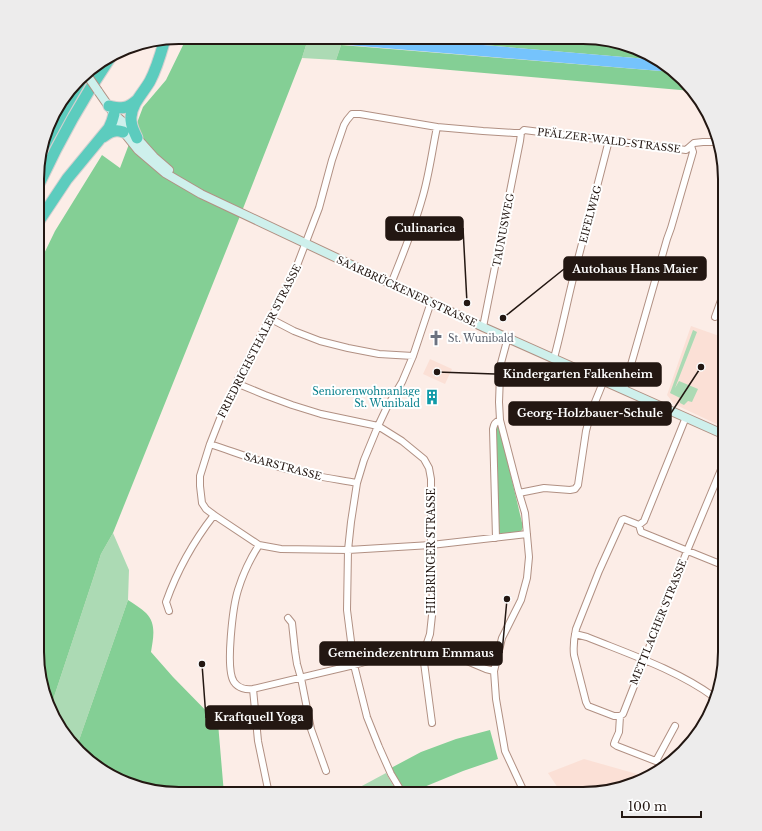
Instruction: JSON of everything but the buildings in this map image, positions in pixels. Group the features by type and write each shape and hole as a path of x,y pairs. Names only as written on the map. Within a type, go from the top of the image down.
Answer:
{"highway":[{"path":"137,138 131,124 130,118 132,110 150,81 163,45"},
{"path":"44,174 71,121 104,67"},
{"path":"44,214 68,179 111,124 111,110 130,106 139,98"},
{"path":"100,140 112,131 116,130 123,132"}],"main road":[{"path":"89,78 111,110"},
{"name":"SAARBRÜCKENER STRASSE","path":"111,110 123,132 135,147 152,162 165,173 214,200 484,327 718,431"},
{"name":"SAARBRÜCKENER STRASSE","path":"111,110 154,157 180,182"}],"street":[{"name":"PFÄLZER-WALD-STRASSE","path":"306,244 319,208 344,125 346,120 352,114 360,114 436,127 483,132 514,133 524,130 686,150 694,143 713,142"},
{"path":"391,284 408,242 422,200 429,170 436,127"},
{"name":"TAUNUSWEG","path":"484,327 521,132"},
{"name":"EIFELWEG","path":"554,358 609,140"},
{"path":"624,389 665,245 672,228 693,152 692,146"},
{"name":"FRIEDRICHSTHALER STRASSE","path":"306,244 271,319 252,351 236,383 210,444 200,476 202,503 206,509 259,545 281,549 348,550 431,545 527,534"},
{"path":"399,787 391,774 379,747 368,717 354,665 348,610 348,550 357,483 364,460 387,407 402,382 413,356 431,302"},
{"path":"715,317 718,310"},
{"path":"271,319 294,331 320,341 379,354 413,356"},
{"path":"508,337 501,363 499,402 500,420 525,513 529,557 527,578 521,600 502,638 494,671 496,698 505,750 522,787"},
{"path":"519,493 544,488 575,490 578,485 586,431 591,412 604,380"},
{"name":"HILBRINGER STRASSE","path":"236,383 314,412 378,426 402,441 424,459 429,468 431,479 433,606 430,634 423,655 432,723"},
{"path":"639,525 644,521 686,417"},
{"path":"496,538 493,430 496,421 500,420"},
{"name":"SAARSTRASSE","path":"210,444 289,470 357,483"},
{"name":"METTLACHER STRASSE","path":"660,763 617,746 614,744 614,741 619,732 620,716 623,714 643,660 718,477"},
{"path":"169,611 166,602 171,589 192,547 214,515"},
{"path":"620,716 614,716 588,706 574,655 575,634 599,570 622,520 624,519 639,525"},
{"path":"639,525 641,532 718,563"},
{"path":"259,545 253,554 242,578 237,592 234,608 231,628 230,668 234,683 248,690 354,665 426,645 494,671"},
{"path":"288,618 292,623 297,664 311,729 326,772"},
{"path":"575,634 587,637 667,670 711,695"},
{"path":"253,689 258,741 268,787"},
{"path":"656,761 675,726"}],"shaded area":[{"path":"691,326 718,336 718,425 674,404 667,395"},
{"path":"430,359 452,369 445,384 423,374"},
{"path":"584,759 639,775 627,780 592,787 557,787 548,773"}],"green space":[{"path":"184,44 306,44 244,206 113,533 101,554 53,700 44,661 44,254 55,231 102,155 120,168 143,107 166,80"},
{"path":"306,44 341,45 336,60 302,58"},
{"path":"471,44 601,45 635,54 644,59"},
{"path":"341,45 664,71 679,83 685,90 336,60"},
{"path":"693,330 697,332 675,388 679,381 698,389 692,402 688,401 684,405 680,403 680,398 670,393"},
{"path":"497,424 499,425 523,527 521,532 497,535 495,426"},
{"path":"113,533 129,570 128,600 78,742 67,727 53,700 101,554"},
{"path":"128,600 144,611 152,622 153,642 151,652 218,723 223,787 170,787 127,777 111,769 97,759 83,748 78,742"},
{"path":"490,730 498,759 424,787 400,787 391,768 421,752 456,739"},
{"path":"386,773 394,787 360,787"}],"water":[{"path":"335,44 471,44 644,59 664,71"}],"place":[{"name":"Culinarica","path":"467,303"},
{"name":"Autohaus Hans Maier","path":"503,318"},
{"name":"St. Wunibald","path":"436,338"},
{"name":"Georg-Holzbauer-Schule","path":"701,367"},
{"name":"Kindergarten Falkenheim","path":"437,372"},
{"name":"Seniorenwohnanlage St. Wunibald","path":"432,397"},
{"name":"Gemeindezentrum Emmaus","path":"507,599"},
{"name":"Kraftquell Yoga","path":"202,664"}]}
